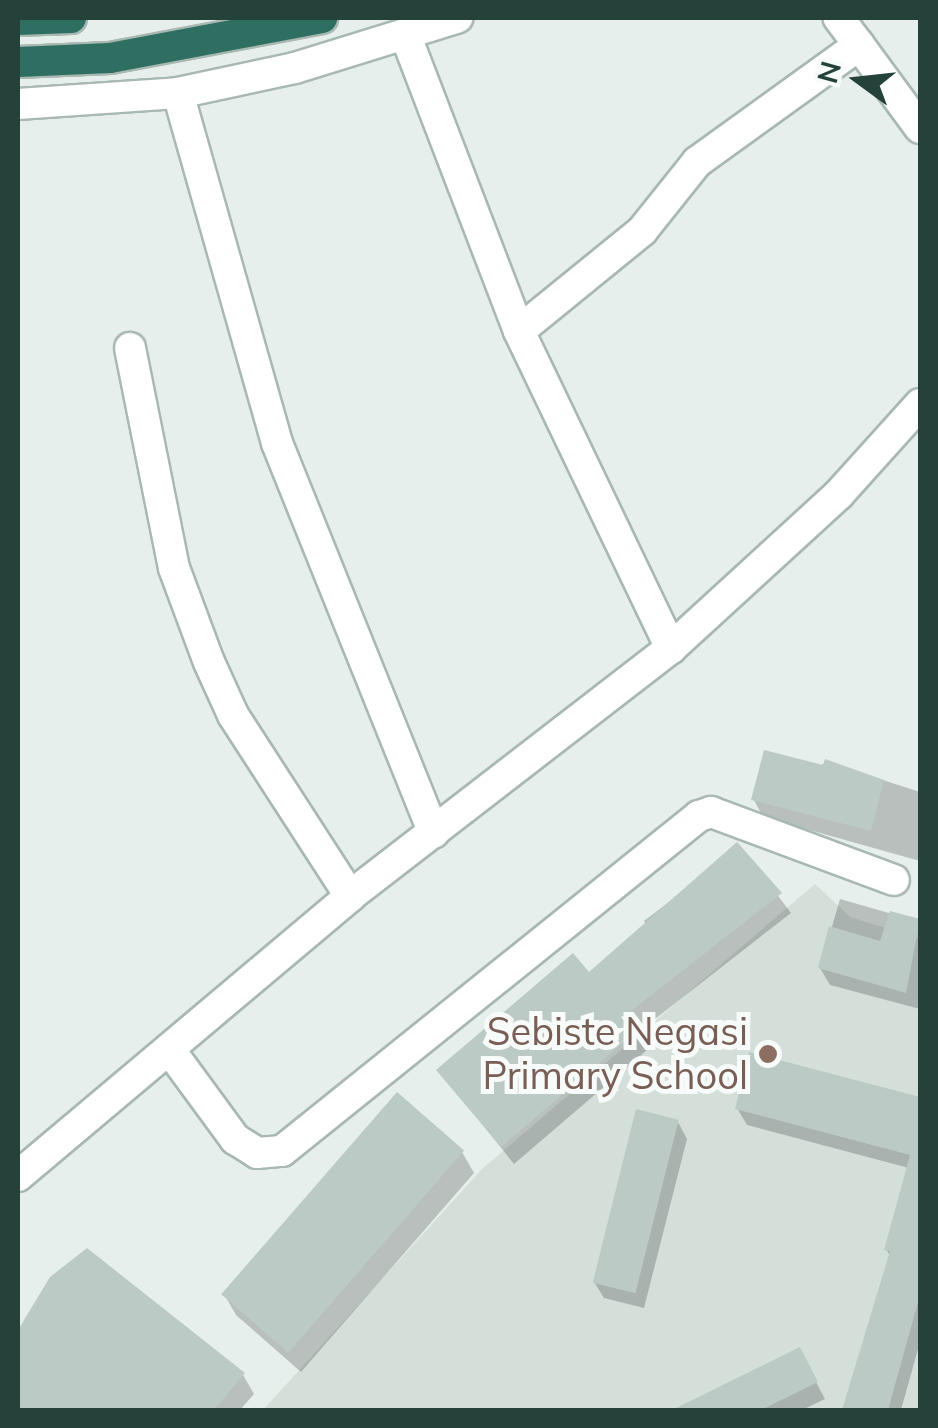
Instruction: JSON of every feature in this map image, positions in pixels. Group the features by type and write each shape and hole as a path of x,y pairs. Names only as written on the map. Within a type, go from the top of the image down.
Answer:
{"highway":[{"path":"18,20 71,18"},
{"path":"18,62 110,58 322,18"}],"street":[{"path":"18,104 178,93 296,68 458,18"},
{"path":"839,18 920,128"},
{"path":"405,34 519,331 671,648"},
{"path":"519,331 642,231 697,162 859,45"},
{"path":"178,93 277,443 434,833"},
{"path":"130,348 174,568 209,662 232,715 350,896"},
{"path":"18,1176 350,896 671,648 839,494 920,404"},
{"path":"170,1049 235,1138 258,1153 282,1150 700,816 711,812 894,880"}],"shaded area":[{"name":"Sebiste Negasi Primary School","path":"815,884 850,917 920,939 920,1410 263,1410 482,1169"}],"building":[{"path":"764,750 823,765 825,759 884,780 871,831 751,800"},
{"path":"737,842 782,893 626,1015 638,1030 501,1147 436,1070 573,953 589,972"},
{"path":"890,911 920,919 906,993 818,968 829,926 880,941"},
{"path":"749,1052 920,1097 920,1295 888,1410 842,1410 890,1251 884,1250 910,1155 735,1109"},
{"path":"397,1092 464,1150 288,1353 221,1294"},
{"path":"636,1109 679,1120 635,1293 593,1283"},
{"path":"87,1248 245,1373 214,1410 18,1410 18,1330 50,1277"},
{"path":"800,1347 818,1382 761,1410 672,1410"}],"place":[{"name":"Sebiste Negasi Primary School","path":"768,1054"}]}
